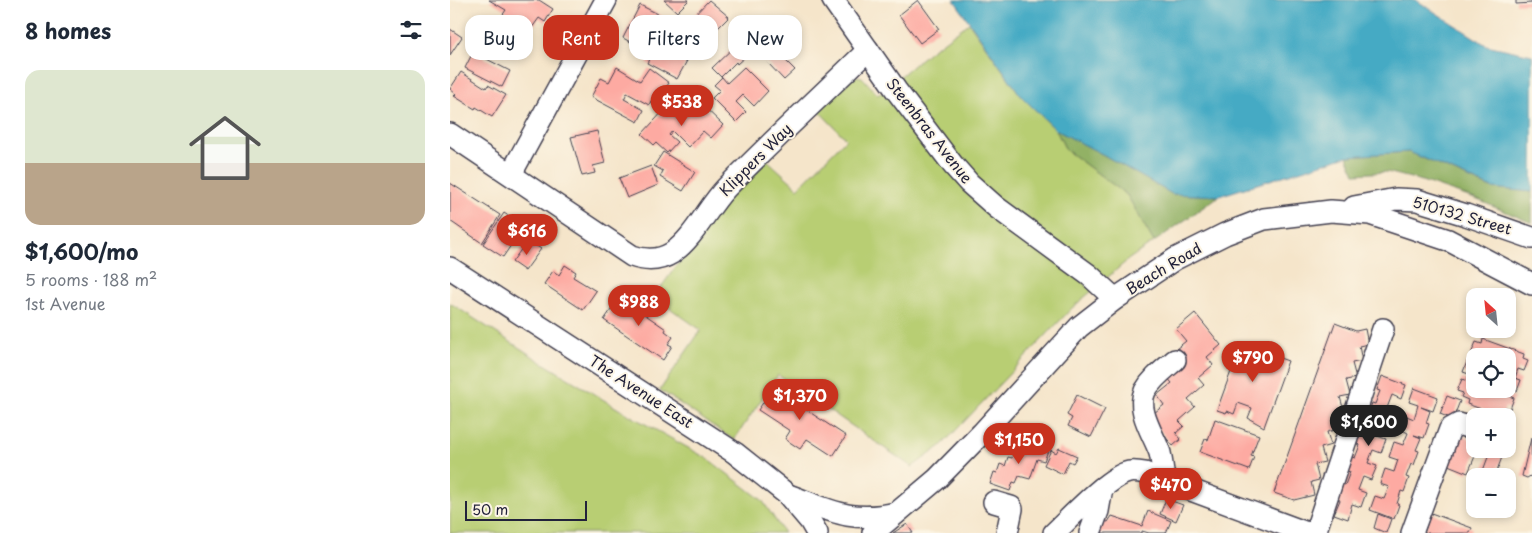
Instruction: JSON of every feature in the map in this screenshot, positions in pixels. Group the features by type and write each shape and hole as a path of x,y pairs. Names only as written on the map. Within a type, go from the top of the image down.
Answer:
{"street":[{"path":"450,134 511,174 606,0"},
{"name":"Steenbras Avenue","path":"833,0 952,165 996,207 1089,275 1115,299"},
{"name":"Klippers Way","path":"511,174 632,256 652,260 663,258 673,252 692,233 724,190 868,50"},
{"name":"510132 Street","path":"1331,210 1396,199 1417,200 1532,238"},
{"name":"Beach Road","path":"873,533 937,479 1080,327 1115,299 1175,259 1225,234 1264,220 1331,210 1370,214 1448,240 1532,284"},
{"name":"The Avenue East","path":"450,268 735,453 788,495 810,521 817,533"},
{"path":"1315,533 1384,329"},
{"path":"1164,480 1160,454 1146,420 1143,398 1152,381 1175,360"},
{"path":"1412,533 1450,430 1458,424 1466,427"},
{"path":"1054,533 1102,488 1112,480 1128,472 1145,473 1307,533"},
{"path":"1090,533 1098,511 1102,488"},
{"path":"788,495 833,512 858,517 880,516 897,512"},
{"path":"994,502 1012,507 1007,533"}],"green space":[{"path":"969,23 1021,96 1056,130 1066,150 1127,195 1154,242 1129,259 1072,308 941,446 912,467 778,375 734,440 660,390 701,330 654,297 710,219 765,158 798,188 846,139 815,107 855,76 862,77 878,95 929,52"},
{"path":"1056,130 1172,194 1219,196 1154,242 1127,195 1066,150"},
{"path":"1409,152 1491,188 1532,192 1532,223 1478,200 1419,180 1387,172 1355,174 1347,156"},
{"path":"450,303 622,411 708,459 762,500 784,533 450,533"}],"water":[{"path":"954,0 1416,0 1486,45 1532,55 1532,192 1492,188 1409,152 1347,156 1219,196 1172,194 1056,130 1021,96"}],"building":[{"path":"489,0 539,0 553,9 549,15 543,15 543,21 539,18 533,26 533,15 503,15 506,10"},
{"path":"664,0 689,0 677,12"},
{"path":"709,0 728,18 718,28 718,15 695,15"},
{"path":"918,0 939,29 920,43 899,15"},
{"path":"1516,0 1532,0 1532,3 1516,4"},
{"path":"640,5 660,15 635,15"},
{"path":"629,26 629,41 623,38"},
{"path":"450,29 462,37 450,55"},
{"path":"728,53 728,60 741,60 737,64 736,62 721,77 712,68"},
{"path":"469,60 489,60 510,71 502,87 465,68"},
{"path":"649,60 687,60 677,79 647,63"},
{"path":"765,60 785,60 795,70 784,80"},
{"path":"617,67 640,81 649,68 669,83 655,104 651,101 649,105 627,93 624,99 644,110 638,122 591,97 601,78 609,82"},
{"path":"744,67 768,91 754,106 743,95 736,102 746,112 736,122 712,98 720,90 714,85 722,77 727,83"},
{"path":"461,72 486,88 488,85 506,95 492,117 454,96 456,94 450,89"},
{"path":"698,101 723,125 711,138 703,131 688,147 672,131 669,135 677,142 667,153 642,134 666,108 680,120"},
{"path":"597,131 605,163 593,166 595,173 582,176 571,137"},
{"path":"663,152 695,172 683,191 660,177 663,171 654,166"},
{"path":"651,166 658,185 627,198 619,178"},
{"path":"450,183 500,215 482,243 450,221"},
{"path":"504,213 524,226 503,257 483,244"},
{"path":"528,240 541,249 525,271 512,262"},
{"path":"565,265 576,272 573,277 596,291 583,310 544,284 553,271 559,275"},
{"path":"622,294 636,304 634,307 666,329 665,331 673,337 668,344 672,346 663,360 604,320"},
{"path":"1195,313 1221,345 1207,357 1213,365 1198,378 1204,385 1188,399 1195,407 1179,421 1184,426 1176,433 1181,439 1173,446 1149,417 1164,405 1157,395 1172,383 1166,376 1171,353 1186,341 1176,329"},
{"path":"1335,323 1356,331 1365,329 1368,344 1359,346 1362,361 1352,363 1356,378 1346,380 1350,395 1340,397 1344,411 1334,414 1338,429 1327,432 1331,445 1321,448 1325,462 1315,464 1319,480 1311,482 1314,495 1294,500 1274,493"},
{"path":"1483,339 1508,348 1474,348 1476,342 1482,344"},
{"path":"1241,344 1288,361 1264,427 1248,418 1252,408 1238,403 1234,414 1217,410"},
{"path":"1516,351 1524,354 1523,359 1528,361 1524,371 1518,369 1516,375"},
{"path":"1382,376 1406,385 1401,399 1392,395 1387,408 1396,411 1391,426 1382,422 1377,436 1386,439 1381,453 1373,450 1368,463 1377,466 1371,480 1363,477 1358,490 1366,493 1361,507 1352,504 1348,519 1334,514 1340,500 1337,499 1350,472 1347,471 1352,457 1355,458 1360,445 1357,444 1362,430 1365,431 1370,418 1367,417 1372,403 1375,404 1380,391 1377,390"},
{"path":"1516,378 1521,380 1516,391"},
{"path":"779,379 791,387 785,396 846,436 833,456 807,439 800,449 785,439 790,431 758,410"},
{"path":"1462,379 1466,381 1466,398 1514,398 1510,408 1478,408 1467,404 1468,400 1461,397 1463,393 1457,391"},
{"path":"1414,388 1438,397 1433,411 1421,407 1430,411 1426,423 1429,424 1424,438 1414,435 1421,438 1416,450 1419,451 1414,465 1411,464 1406,477 1409,478 1404,492 1401,491 1394,519 1370,510 1375,496 1384,499 1389,487 1380,484 1385,469 1394,472 1398,460 1389,457 1394,442 1403,445 1408,433 1400,429 1404,415 1414,419 1418,405 1409,402"},
{"path":"1077,395 1105,409 1091,437 1068,426 1072,418 1067,415"},
{"path":"1447,396 1460,401 1453,419 1440,414"},
{"path":"1215,419 1259,435 1251,456 1254,457 1249,470 1200,452 1205,439 1208,440"},
{"path":"1454,433 1466,438 1466,458 1474,458 1470,468 1466,468 1466,472 1443,463"},
{"path":"1531,438 1532,475 1527,478 1522,476"},
{"path":"1028,440 1049,448 1044,461 1037,459 1030,479 1019,476 1016,483 1013,482 1010,491 990,484 994,472 997,473 1000,464 1005,466 1008,457 1012,458 1015,448 1020,450 1023,443 1027,444"},
{"path":"1059,448 1077,456 1073,463 1069,461 1063,474 1044,465 1051,450 1056,453"},
{"path":"1488,458 1502,458 1498,468 1484,468"},
{"path":"1166,499 1183,505 1176,521 1160,514"},
{"path":"1148,511 1171,521 1166,533 1142,531 1142,533 1096,533 1100,520 1108,522 1112,516 1142,526"},
{"path":"1431,513 1472,528 1470,533 1424,533"},
{"path":"1378,514 1391,519 1386,533 1374,528"},
{"path":"907,524 913,533 893,533"}]}
